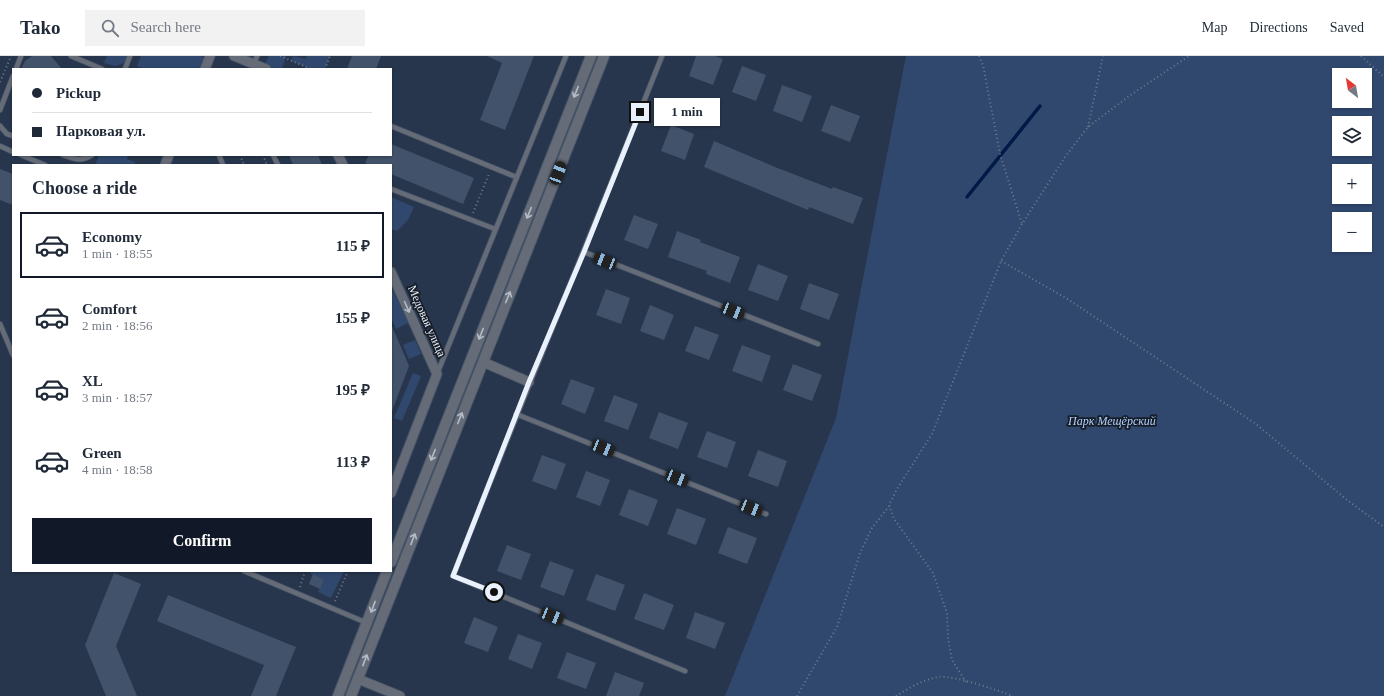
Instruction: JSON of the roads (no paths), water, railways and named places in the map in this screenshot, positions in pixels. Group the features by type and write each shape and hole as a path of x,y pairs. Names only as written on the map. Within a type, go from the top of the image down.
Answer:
{"street":[{"path":"205,68 210,56"},
{"path":"234,56 256,60 265,68"},
{"path":"392,559 591,56"},
{"path":"351,696 604,56"},
{"name":"Медовая улица","path":"392,274 437,374 392,490"},
{"path":"483,362 529,382"},
{"path":"338,696 388,572"},
{"path":"358,679 400,696"}],"lane":[{"path":"16,68 20,56"},
{"path":"71,56 100,68"},
{"path":"125,68 130,56"},
{"path":"437,374 566,56"},
{"path":"662,56 584,252 516,414 453,576 685,670"},
{"path":"0,110 12,79"},
{"path":"0,126 7,134 12,136"},
{"path":"392,126 516,177"},
{"path":"0,146 12,152"},
{"path":"22,156 42,164"},
{"path":"66,156 77,160 86,159 90,156"},
{"path":"392,189 495,229"},
{"path":"584,252 818,344"},
{"path":"0,324 12,353"},
{"path":"516,414 766,514"},
{"path":"246,572 367,623"}],"waterway":[{"path":"967,197 1040,106"}],"park label":[{"name":"Парк Мещёрский","path":"1112,421"}]}
